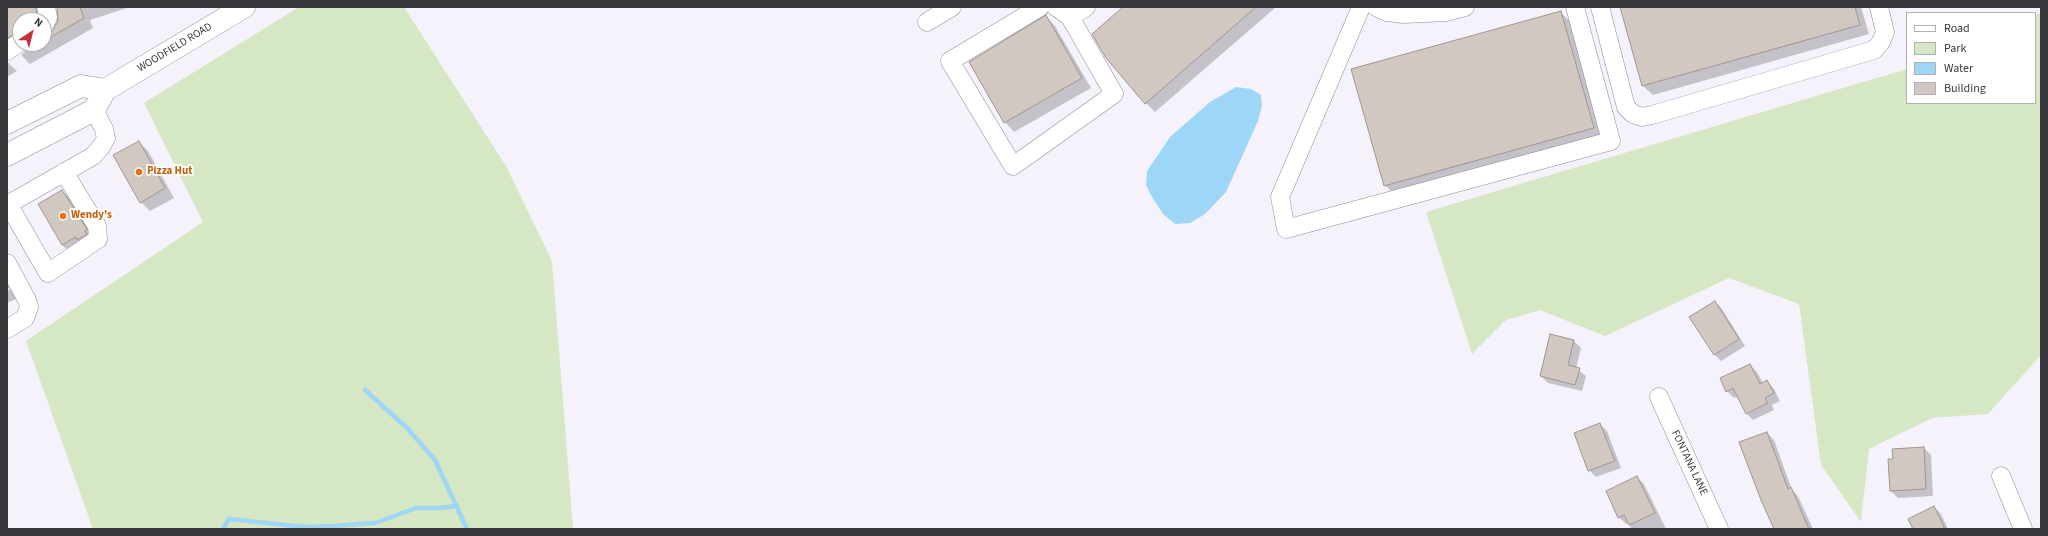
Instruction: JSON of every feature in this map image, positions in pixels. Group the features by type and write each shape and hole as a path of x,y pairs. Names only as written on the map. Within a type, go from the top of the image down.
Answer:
{"main road":[{"name":"WOODFIELD ROAD","path":"105,90 244,7"},
{"path":"7,123 81,86 105,90 94,110 7,155"}],"street":[{"path":"927,22 952,7"},
{"path":"1040,7 950,61 1013,166 1114,94 1063,12 1086,7"},
{"path":"1361,7 1280,197 1286,229 1611,141 1575,7"},
{"path":"1376,7 1387,12 1404,14 1446,12 1465,7"},
{"path":"1600,7 1626,107 1633,114 1642,117 1874,50 1881,42 1885,32 1879,7"},
{"path":"64,172 97,226 98,239 48,273 8,205 64,172 93,156 101,147 106,138 104,129 94,110"},
{"path":"7,263 28,300 29,307 25,318 7,330"},
{"name":"FONTANA LANE","path":"1659,397 1719,529"},
{"path":"2001,476 2023,529"}],"green space":[{"path":"299,7 404,7 506,166 552,261 573,529 93,529 26,341 203,222 144,103"},
{"path":"2041,13 2041,355 1988,414 1932,418 1869,449 1861,522 1821,465 1799,304 1729,278 1605,336 1540,310 1506,320 1472,354 1426,212 1906,69 1906,104 2036,104 2036,15"}],"water":[{"path":"1236,87 1251,89 1261,95 1262,106 1258,121 1226,192 1205,214 1190,223 1175,224 1163,214 1152,197 1146,185 1147,171 1170,137 1210,102"}],"building":[{"path":"7,7 36,7 37,12 12,12 12,36 7,38"},
{"path":"57,7 80,7 84,18 52,36 52,31 58,21"},
{"path":"1123,7 1256,7 1145,104 1106,58 1092,34"},
{"path":"1620,7 1855,7 1860,25 1642,86"},
{"path":"1561,11 1594,128 1384,186 1351,69"},
{"path":"1046,15 1082,78 1004,123 969,62"},
{"name":"Pizza Hut","path":"139,141 165,188 140,203 113,155"},
{"name":"Wendy's","path":"62,190 87,229 85,231 87,234 77,240 76,237 62,245 38,204"},
{"path":"1715,301 1739,339 1714,355 1689,317"},
{"path":"1550,334 1574,340 1568,365 1580,368 1575,385 1540,376"},
{"path":"1750,364 1760,384 1767,380 1774,393 1765,398 1768,403 1746,414 1733,388 1726,392 1720,378"},
{"path":"1600,423 1615,461 1588,471 1574,433"},
{"path":"1767,432 1788,489 1791,487 1809,529 1774,529 1761,500 1739,442"},
{"path":"1924,447 1926,489 1890,491 1888,459 1893,459 1892,449"},
{"path":"1637,476 1655,513 1629,525 1624,515 1618,518 1606,491"},
{"path":"1934,506 1945,529 1913,529 1908,519"}],"waterway":[{"path":"365,390 407,428 435,460 467,529"},
{"path":"223,529 229,519 305,527 333,526 375,523 416,508 457,506"}],"place":[{"name":"Pizza Hut","path":"139,172"},
{"name":"Wendy's","path":"63,216"}]}
